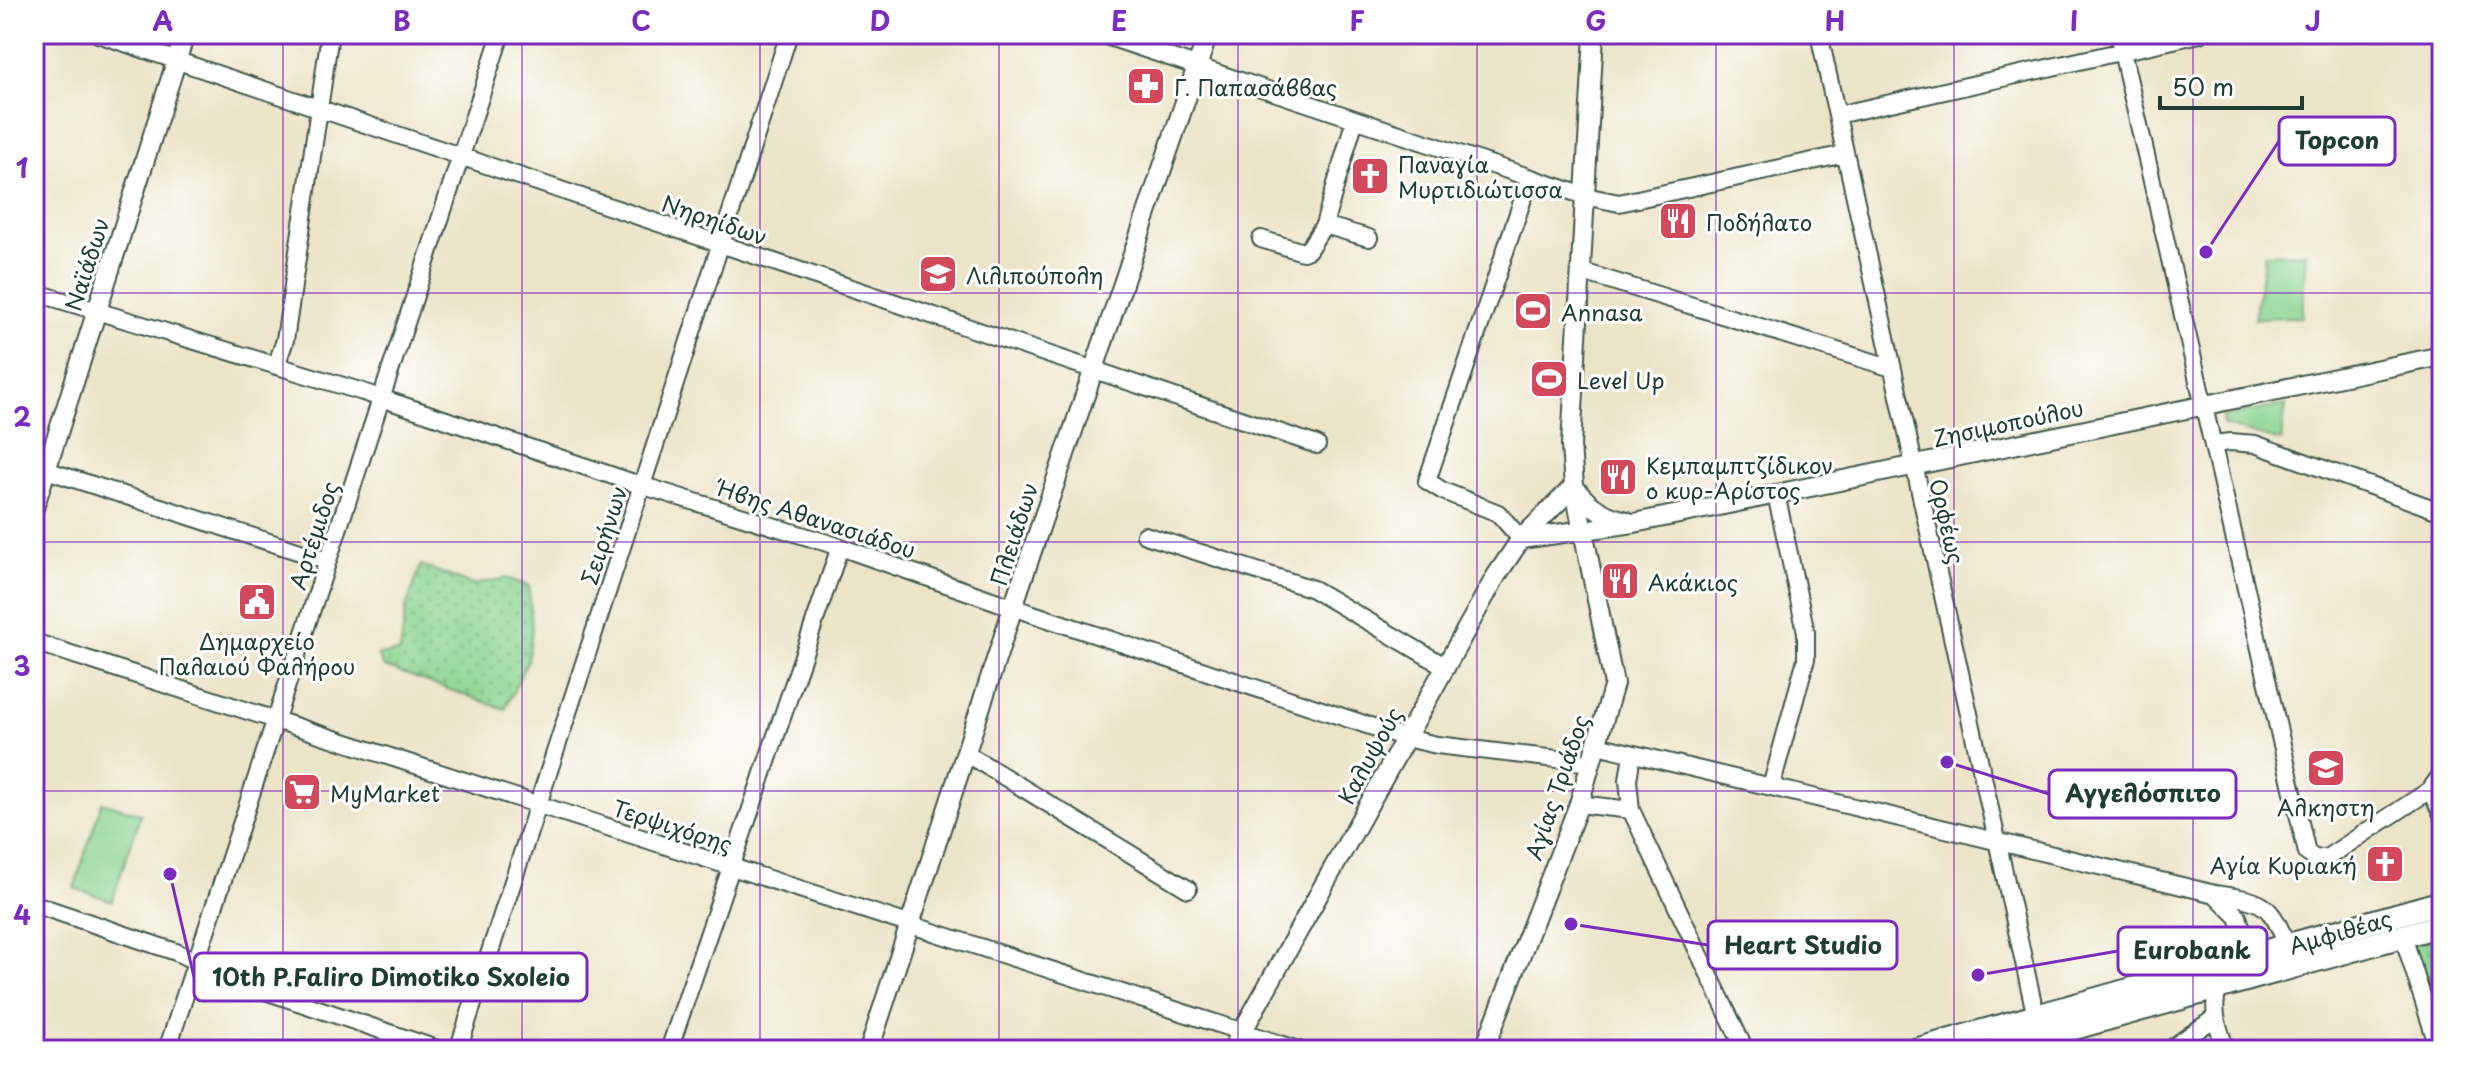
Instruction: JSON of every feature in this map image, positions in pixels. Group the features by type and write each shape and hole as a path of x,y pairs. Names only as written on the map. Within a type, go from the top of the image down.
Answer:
{"main road":[{"name":"Αμφιθέας","path":"1915,1050 2442,902"},
{"name":"Αμφιθέας","path":"1996,1050 2036,1045 2219,988 2442,925"}],"street":[{"name":"Νηρηίδων","path":"98,34 1317,445"},
{"name":"Ναϊάδων","path":"34,508 185,34"},
{"path":"276,366 285,340 330,34"},
{"name":"Αρτέμιδος","path":"167,1050 501,34"},
{"name":"Σειρήνων","path":"458,1050 789,34"},
{"path":"1100,34 1585,196 1619,203 1845,154"},
{"name":"Πλειάδων","path":"869,1050 1093,369 1208,34"},
{"name":"Αγίας Τριάδος","path":"1484,1050 1579,804 1611,695 1613,674 1574,486 1571,436 1594,34"},
{"name":"Ορφέως","path":"1819,34 2036,1017"},
{"path":"2118,34 2307,853 2316,859 2328,857 2430,790 2442,773"},
{"path":"1837,115 2200,34"},
{"path":"1261,239 1303,252 1308,250 1324,225 1355,119"},
{"path":"1530,178 1427,481 1443,491 1498,513 1521,539 1583,530"},
{"path":"1324,225 1369,238"},
{"path":"1580,271 1892,368"},
{"name":"Ήβης Αθανασιάδου","path":"34,292 381,399 642,486 840,547 1406,738 1437,745 1632,754 2245,899 2272,912 2287,946"},
{"name":"Ζησιμοπούλου","path":"1583,530 1634,523 2442,356"},
{"path":"2213,444 2255,444 2442,512"},
{"path":"46,470 328,561"},
{"path":"1574,486 1605,514 1634,523"},
{"name":"Καλυψούς","path":"1232,1050 1496,576 1521,539 1574,486"},
{"path":"1771,787 1806,659 1806,632 1776,494"},
{"path":"1145,535 1313,589 1446,667"},
{"path":"669,1050 840,547"},
{"name":"Τερψιχόρης","path":"34,642 1299,1050"},
{"path":"967,754 1188,889"},
{"path":"1632,754 1628,780 1631,810 1745,1050"},
{"path":"2430,790 2442,814"},
{"path":"1579,804 1631,810"},
{"path":"2215,894 2238,917 2251,956 2283,970"},
{"path":"34,904 176,952 209,972 440,1050"},
{"path":"2403,936 2439,1050"},
{"path":"2219,988 2216,1017 2226,1050"},
{"path":"2169,1050 2216,1017"}],"green space":[{"path":"2306,253 2302,317 2254,319 2265,254"},
{"path":"2286,405 2281,441 2223,425 2222,417"},
{"path":"421,565 472,585 506,578 529,586 532,629 528,660 505,709 384,667 377,655 400,652 406,607"},
{"path":"102,802 141,814 112,901 74,888"},
{"path":"2434,938 2442,945 2442,973 2420,979 2411,944"}],"place":[{"name":"Γ. Παπασάββας","path":"1146,86"},
{"name":"Παναγία Μυρτιδιώτισσα","path":"1370,176"},
{"name":"Ποδήλατο","path":"1678,221"},
{"name":"Topcon","path":"2206,252"},
{"name":"Λιλιπούπολη","path":"938,274"},
{"name":"Annasa","path":"1533,311"},
{"name":"Level Up","path":"1549,379"},
{"name":"Κεμπαμπτζίδικον ο κυρ-Αρίστος","path":"1618,477"},
{"name":"Ακάκιος","path":"1620,581"},
{"name":"Δημαρχείο Παλαιού Φαλήρου","path":"257,602"},
{"name":"Αγγελόσπιτο","path":"1947,762"},
{"name":"Αλκηστη","path":"2326,768"},
{"name":"MyMarket","path":"302,792"},
{"name":"Αγία Κυριακή","path":"2385,864"},
{"name":"10th P.Faliro Dimotiko Sxoleio","path":"170,874"},
{"name":"Heart Studio","path":"1571,924"},
{"name":"Eurobank","path":"1978,975"}]}
